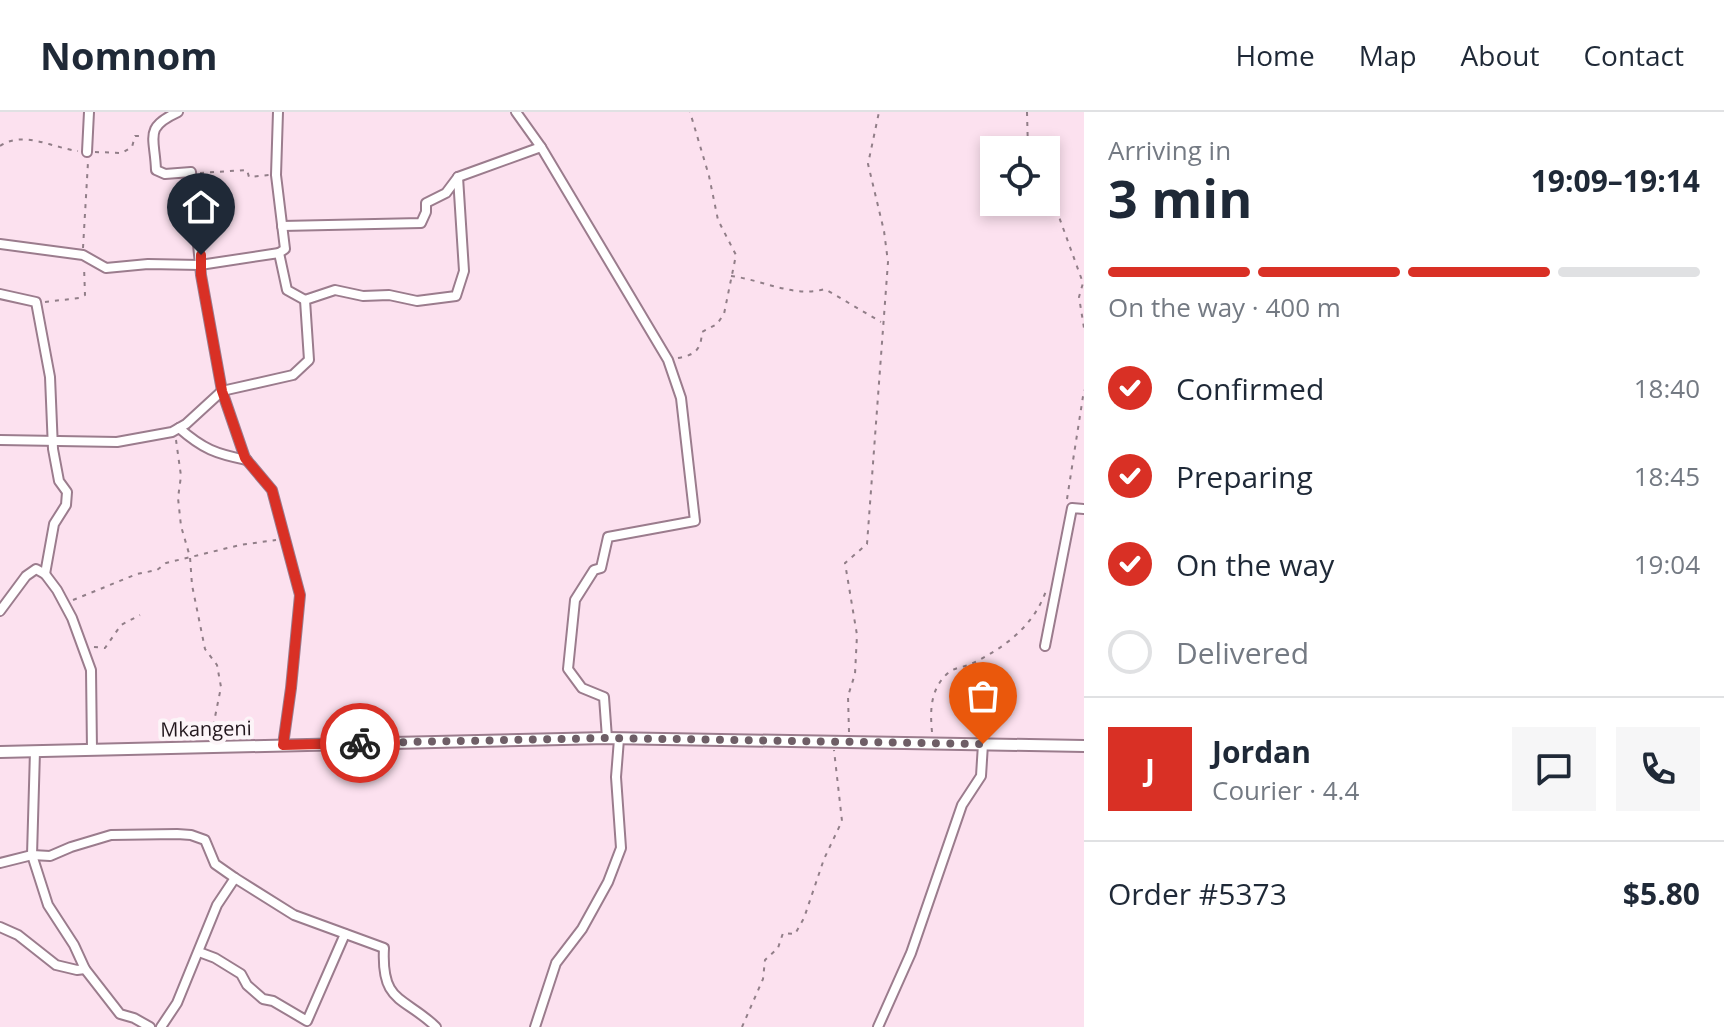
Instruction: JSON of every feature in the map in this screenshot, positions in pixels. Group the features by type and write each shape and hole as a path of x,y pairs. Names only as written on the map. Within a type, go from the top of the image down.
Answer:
{"street":[{"path":"87,152 89,112"},
{"path":"178,112 159,120 154,137 156,170 165,174 191,172 209,329 222,391 247,460 272,490 300,595 283,745"},
{"path":"0,244 83,255 106,268 148,264 200,265 279,253 285,249 276,175 278,112"},
{"path":"516,112 541,147 668,360 681,398 695,521 608,537 601,568 594,570 575,600 568,669 582,688 604,697 607,738"},
{"path":"282,226 421,223 426,203 446,193 458,177 541,147"},
{"path":"279,253 287,290 305,300 335,290 417,301 456,296 464,271 458,177"},
{"path":"0,294 36,302 50,377 52,440 59,481 67,492 66,505 54,524 45,574"},
{"path":"0,440 117,442 176,430 222,391 293,375 304,366 309,360 305,300"},
{"path":"176,430 210,451 247,460"},
{"path":"1045,646 1072,508 1084,509"},
{"path":"0,611 26,576 36,569 45,574 57,590 72,618 81,650 91,670 92,750"},
{"name":"Mkangeni","path":"0,752 607,738 1084,746"},
{"path":"535,1027 556,963 582,929 608,882 621,848 616,777 619,739"},
{"path":"878,1027 911,953 962,805 981,776 983,744"},
{"path":"35,751 32,855 48,905 74,945 85,969 120,1014 121,1027"},
{"path":"0,863 32,855 50,856 111,835 191,835 205,840 215,864 294,915 384,948 383,970 391,991 397,999 436,1027"},
{"path":"161,1027 177,1003 217,905 235,878"},
{"path":"0,927 18,935 56,965 85,969"},
{"path":"199,952 241,974 247,985 263,999 273,1001 307,1021 345,934"},
{"path":"120,1014 150,1027"}],"path":[{"path":"668,360 693,355 701,346 702,332 717,324 724,314 736,255 718,220 690,112"},
{"path":"849,742 848,696 855,674 857,635 845,563 867,544 888,262 868,164 879,112"},
{"path":"1027,112 1028,136"},
{"path":"0,146 28,139 64,149 122,153 132,147 135,136 154,137"},
{"path":"36,302 85,295 83,255 87,152"},
{"path":"191,172 204,174 221,170 247,170 249,177 276,175"},
{"path":"1059,216 1083,283 1079,297 1084,328"},
{"path":"730,275 793,291 812,293 825,289 882,323"},
{"path":"1066,504 1084,390"},
{"path":"1079,414 1084,411"},
{"path":"176,430 181,476 178,498 181,526 190,557 192,585 205,649 217,665 221,687 209,746"},
{"path":"64,604 137,574 157,570 166,563 240,545 285,539"},
{"path":"934,743 929,710 934,693 948,672 1006,645 1040,608 1048,585"},
{"path":"81,650 85,647 105,648 121,625 140,615"},
{"path":"742,1027 763,979 765,960 778,948 783,933 795,934 804,918 824,859 842,821 832,741"}],"way so far":[{"path":"360,743 607,738 983,744"}],"route":[{"path":"201,255 209,329 222,391 245,458 272,490 300,595 283,745 360,743"}]}
